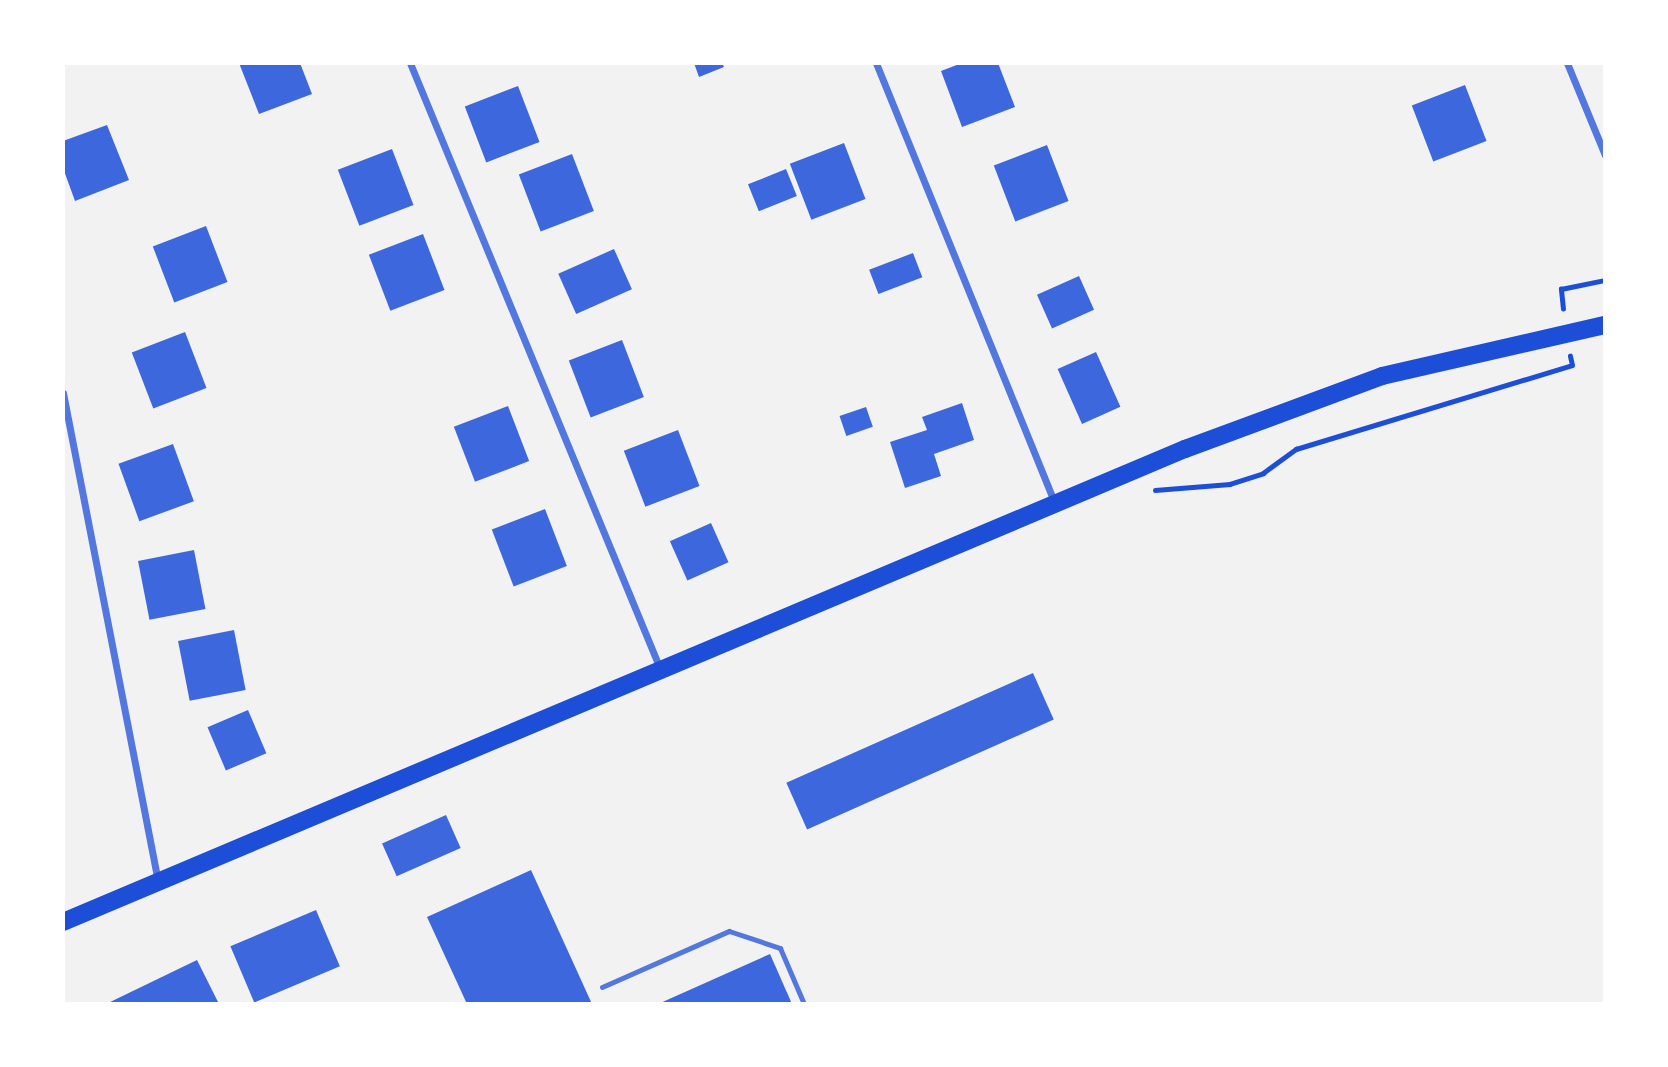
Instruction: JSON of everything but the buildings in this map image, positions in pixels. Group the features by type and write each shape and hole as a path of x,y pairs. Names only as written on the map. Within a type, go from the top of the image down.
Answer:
{"main road":[{"path":"63,922 1185,449 1382,376 1605,325"}],"street":[{"path":"410,63 661,671"},
{"path":"876,63 1056,505"},
{"path":"1567,63 1605,155"},
{"path":"63,393 158,884"}],"lane":[{"path":"602,987 730,931 779,948 804,1004"}],"path":[{"path":"1172,493 1230,484 1263,473 1296,449 1572,365 1561,289 1605,280"}]}
